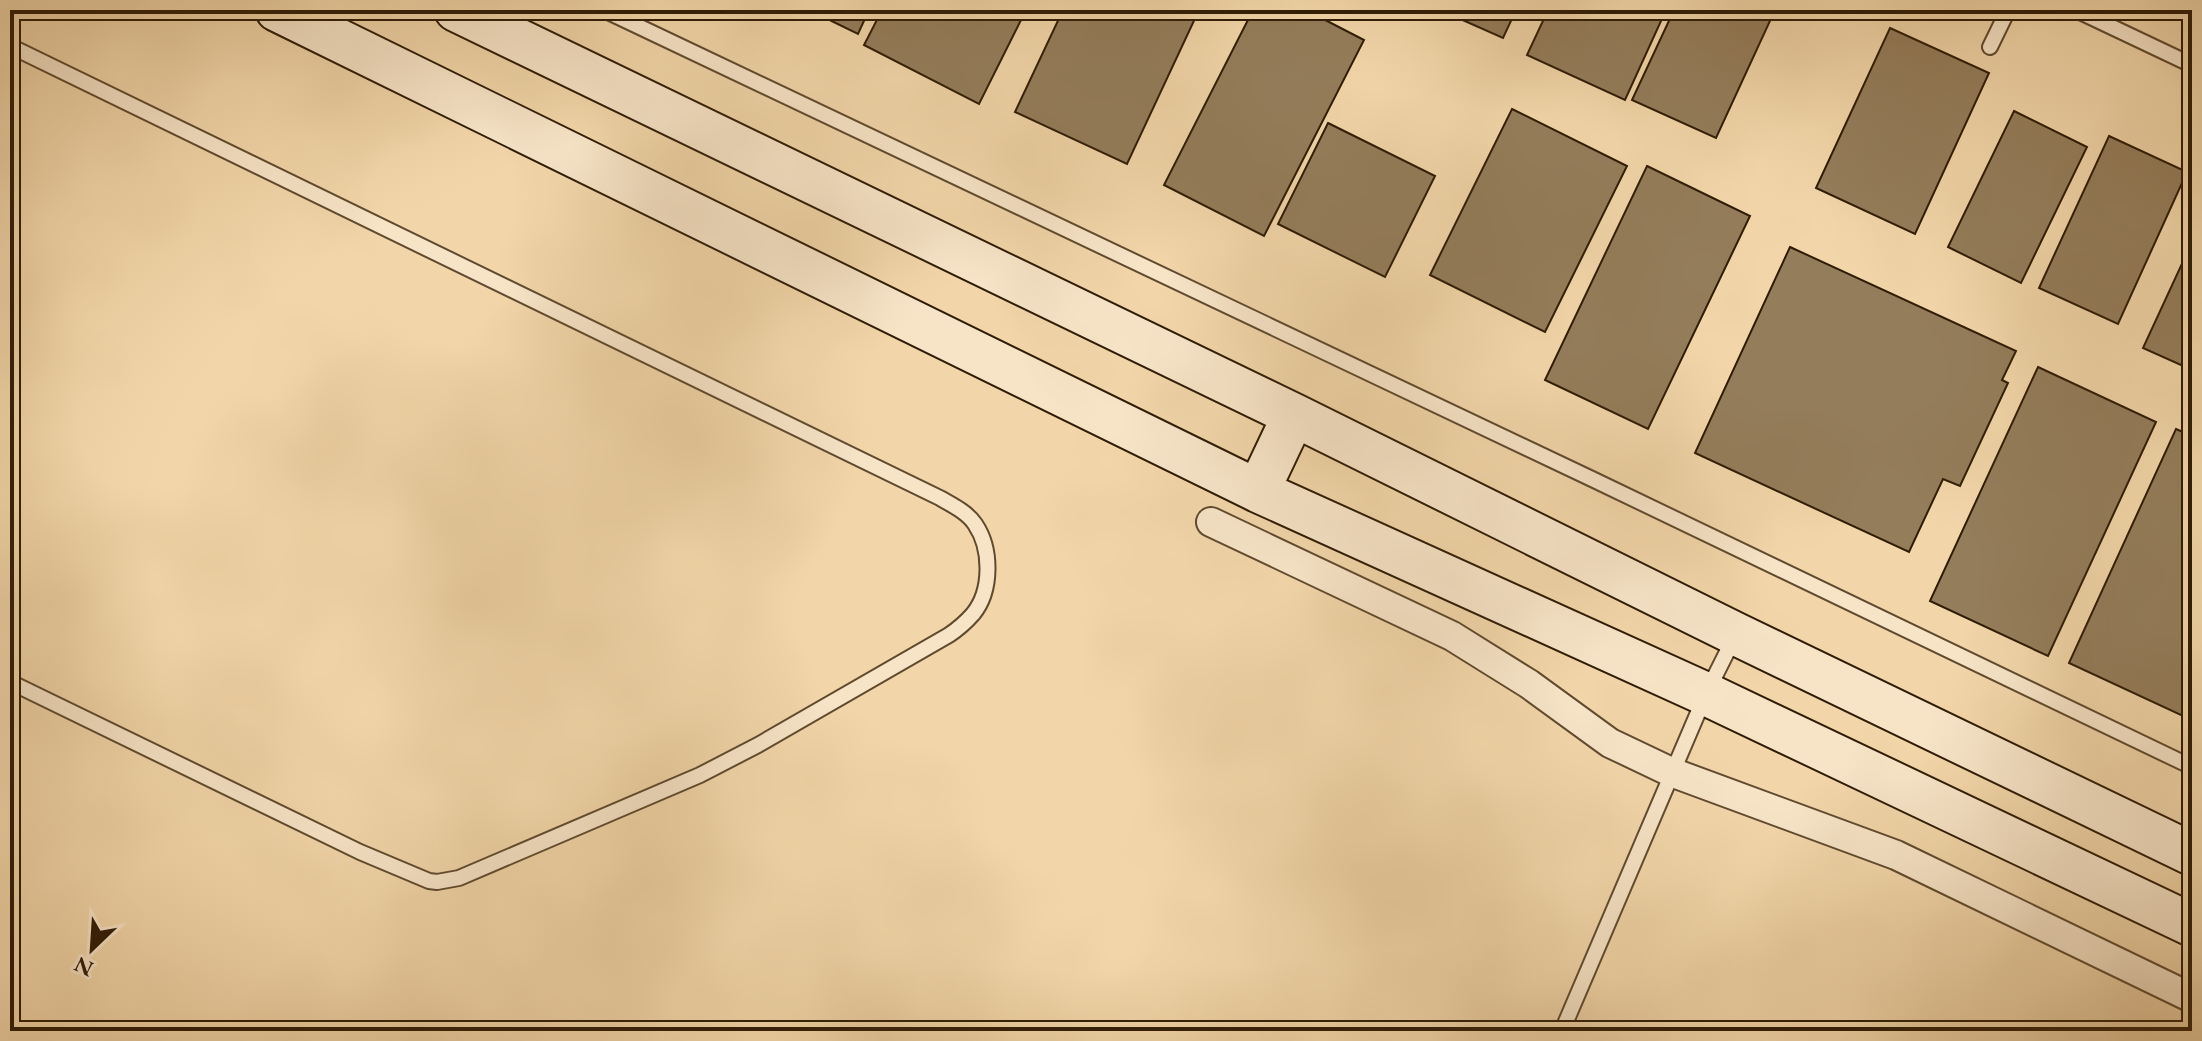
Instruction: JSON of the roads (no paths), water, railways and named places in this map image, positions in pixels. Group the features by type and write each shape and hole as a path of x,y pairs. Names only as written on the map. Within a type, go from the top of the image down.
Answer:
{"main road":[{"path":"456,10 2192,854"},
{"path":"295,14 1258,491 1706,694 2192,925"},
{"path":"1258,491 1294,415"}],"street":[{"path":"1211,522 1452,636 1529,684 1610,743 1671,772 1896,855 2192,998"}],"lane":[{"path":"604,10 2192,767"},
{"path":"1990,47 2008,10"},
{"path":"2076,10 2192,65"},
{"path":"10,46 940,498 963,512 975,524 987,562 982,600 974,613 949,635 700,775 459,878 437,882 395,869 10,682"},
{"path":"1562,1031 1671,772 1736,634"}]}
